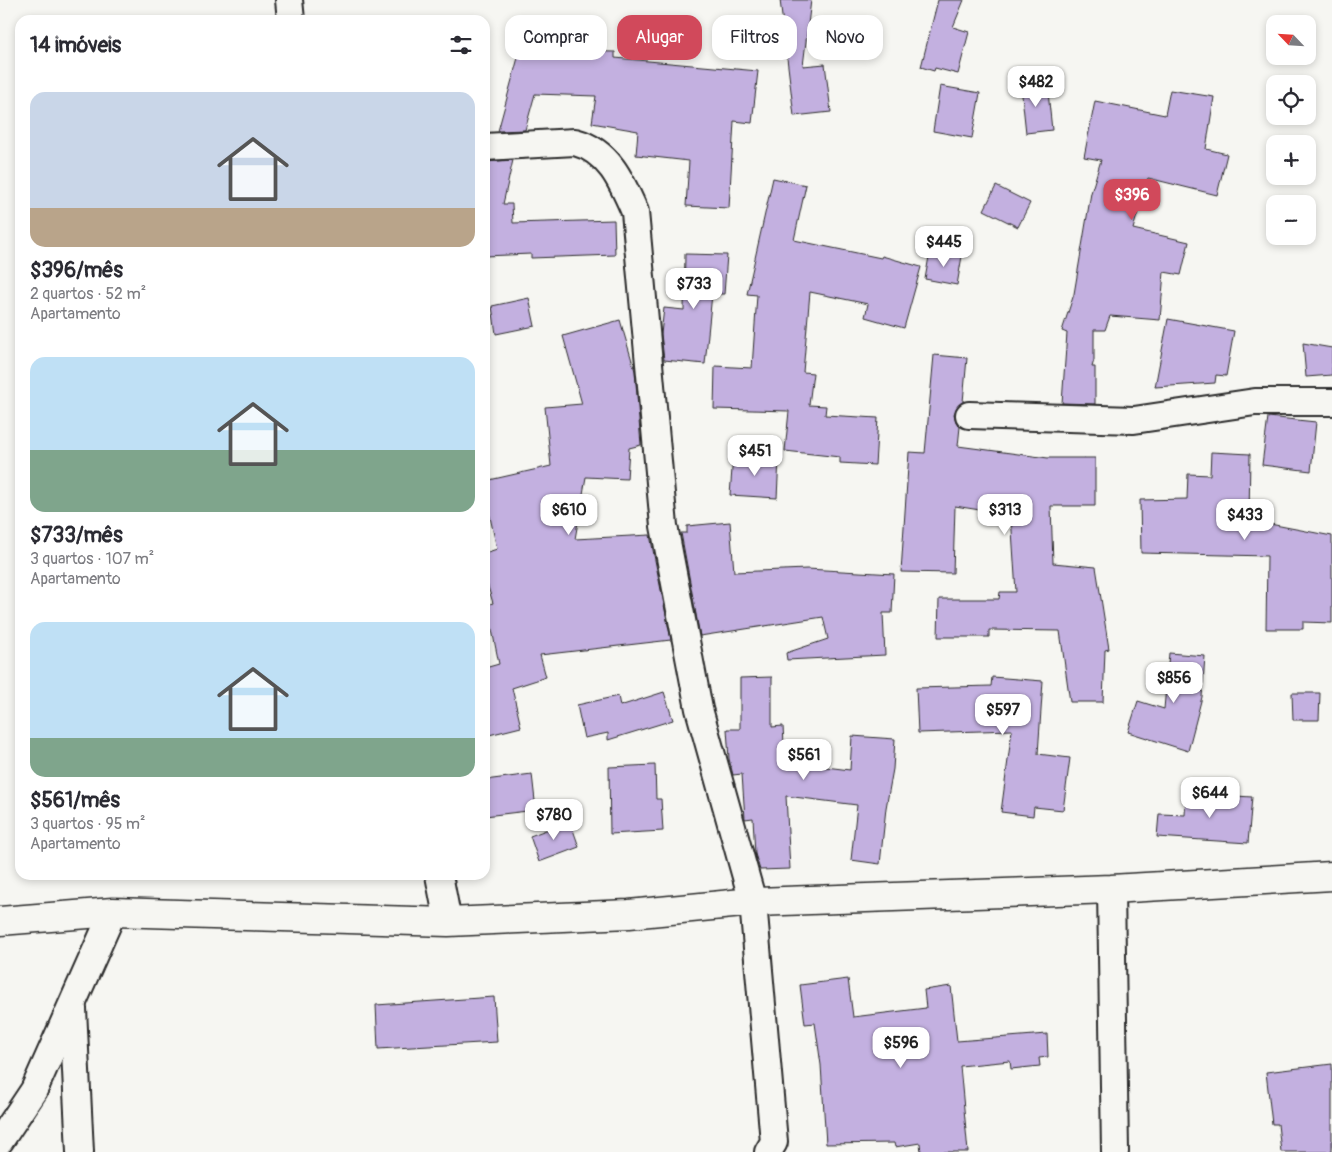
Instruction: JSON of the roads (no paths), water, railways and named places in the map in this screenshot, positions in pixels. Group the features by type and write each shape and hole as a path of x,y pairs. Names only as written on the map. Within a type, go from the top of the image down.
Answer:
{"main road":[{"path":"0,921 114,912 448,922 629,914 754,902 1111,889 1332,876"}],"street":[{"path":"289,0 290,15"},
{"path":"490,147 575,142 587,145 599,153 620,178 635,212 664,526 699,709 754,902 774,1142 768,1152"},
{"path":"969,415 1134,420 1255,402 1332,402"},
{"path":"440,880 448,922"},
{"path":"1111,889 1115,1152"},
{"path":"0,1141 34,1090 114,912"},
{"path":"73,1006 80,1152"}]}
